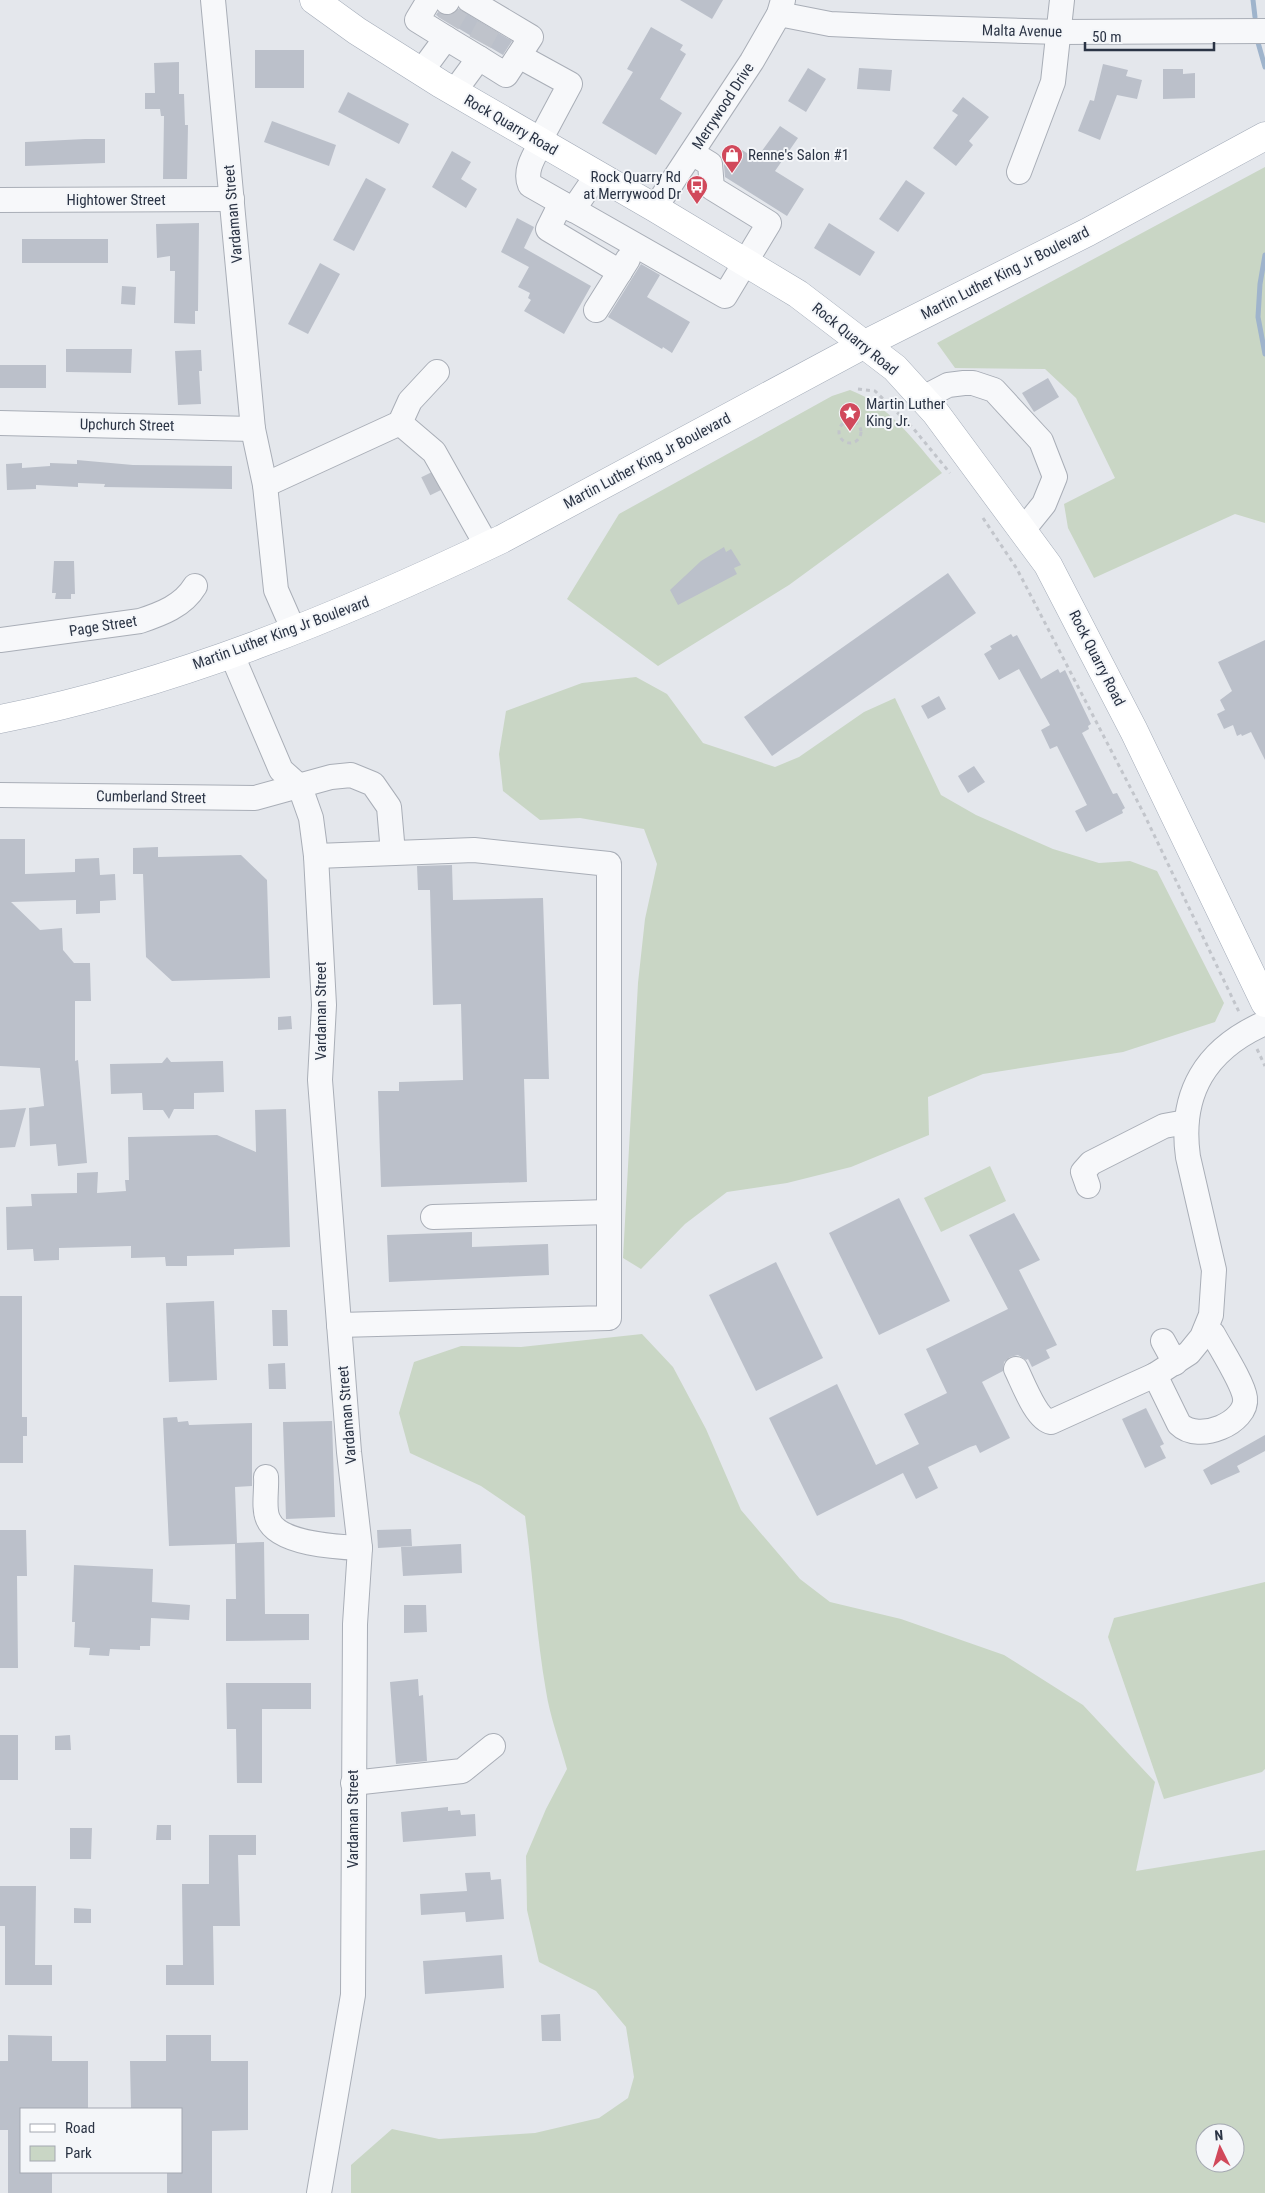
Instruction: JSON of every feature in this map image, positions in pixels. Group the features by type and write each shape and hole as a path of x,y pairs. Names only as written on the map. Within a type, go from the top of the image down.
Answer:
{"main road":[{"name":"Rock Quarry Road","path":"314,0 421,72 747,262 798,294 895,368 977,466 1048,565 1134,731 1265,1003"},
{"name":"Martin Luther King Jr Boulevard","path":"0,720 109,692 232,655 396,589 487,546 865,344 1088,232 1265,136"}],"street":[{"name":"Vardaman Street","path":"213,0 253,429 265,485 276,590 294,631"},
{"path":"1019,172 1052,82 1060,32 1062,0"},
{"name":"Malta Avenue","path":"781,7 830,24 1060,32 1265,31"},
{"name":"Merrywood Drive","path":"655,208 752,61 781,7"},
{"path":"421,72 465,25"},
{"path":"465,25 531,36 506,75 465,25"},
{"path":"454,92 465,25"},
{"path":"519,56 570,84 530,163 528,179 530,185 725,296 769,223 712,188 710,164 692,153"},
{"path":"597,175 548,229 620,272"},
{"name":"Hightower Street","path":"0,200 232,199"},
{"path":"596,310 636,246"},
{"path":"265,485 400,423 410,401 437,372"},
{"path":"922,398 948,385 964,383 974,383 994,390 1042,441 1055,477 1044,504 1023,530"},
{"name":"Upchurch Street","path":"0,423 253,429"},
{"path":"400,423 442,478 487,546"},
{"name":"Page Street","path":"0,640 140,621 156,616 179,604 190,595 195,586"},
{"name":"Vardaman Street","path":"232,655 281,770 300,787 311,818 316,856 324,1005 320,1080 349,1452 360,1548 355,1624 353,1995 319,2193"},
{"name":"Cumberland Street","path":"0,795 255,798 330,778 350,775 373,784 389,808 392,853"},
{"path":"316,856 474,850 609,864 609,1318 339,1324"},
{"path":"1016,1369 1038,1413 1046,1421 1051,1422 1165,1369 1189,1353 1205,1330 1210,1315 1214,1270 1188,1157 1186,1122 1193,1094 1212,1060 1225,1045 1256,1027"},
{"path":"1088,1186 1083,1172 1090,1163 1164,1126 1186,1122"},
{"path":"433,1217 609,1212"},
{"path":"1163,1340 1165,1369 1179,1424 1185,1430 1195,1433 1208,1432 1230,1422 1239,1415 1245,1405 1243,1392 1213,1334 1205,1330"},
{"path":"266,1476 267,1517 271,1526 285,1536 331,1547 360,1548"},
{"path":"353,1783 462,1771 493,1746"}],"path":[{"path":"858,389 876,391 913,428 954,477"},
{"path":"852,421 860,426 861,434 857,441 848,443 841,438 839,430 844,423 852,421"},
{"path":"982,516 1017,569 1256,1027 1265,1066"}],"green space":[{"path":"1265,167 1265,523 1235,514 1094,578 1068,528 1064,504 1115,478 1076,398 1045,369 955,368 937,343"},
{"path":"850,390 864,396 889,415 942,473 789,585 658,666 567,599 619,514 832,396"},
{"path":"636,677 667,694 703,743 775,767 799,757 864,712 895,698 941,795 976,815 1053,849 1099,863 1130,861 1157,871 1224,1003 1215,1022 1123,1052 983,1074 928,1097 929,1135 851,1167 787,1183 727,1192 685,1224 641,1269 623,1258 638,983 645,919 657,864 644,829 580,818 540,820 503,791 499,754 506,711 582,683"},
{"path":"990,1166 1006,1201 941,1232 924,1198"},
{"path":"642,1334 673,1367 706,1429 741,1510 800,1579 830,1602 901,1619 1004,1655 1083,1705 1155,1782 1136,1871 1265,1850 1265,2193 351,2193 351,2165 392,2129 439,2139 535,2133 599,2118 628,2098 634,2077 626,2027 596,1991 539,1962 527,1910 526,1856 546,1809 567,1769 546,1691 525,1516 481,1486 410,1453 399,1413 414,1362 461,1346 521,1347"},
{"path":"1265,1582 1265,1769 1262,1772 1164,1799 1108,1637 1114,1618"}],"building":[{"path":"680,0 723,0 712,19"},
{"path":"459,9 512,41 503,55 436,15 438,12 448,16"},
{"path":"651,27 683,45 680,50 686,54 660,99 682,113 656,155 602,123 633,72 627,69"},
{"path":"255,50 304,50 304,88 255,88"},
{"path":"179,62 179,94 184,94 185,125 188,125 187,179 163,179 164,116 161,116 160,109 145,109 145,93 155,93 154,63"},
{"path":"1103,64 1128,70 1126,76 1142,80 1137,99 1117,95 1100,140 1078,131 1090,100 1094,101"},
{"path":"808,68 826,79 806,112 788,101"},
{"path":"859,68 892,70 890,91 857,89"},
{"path":"1163,69 1183,69 1183,74 1195,73 1195,98 1163,99"},
{"path":"348,92 409,124 399,144 338,112"},
{"path":"963,97 989,117 969,141 973,145 956,166 933,148 958,115 952,111"},
{"path":"272,121 336,145 329,166 264,142"},
{"path":"780,126 798,138 775,171 804,189 787,216 725,177 724,165 736,146 756,159"},
{"path":"105,139 105,163 25,166 25,142"},
{"path":"452,151 471,162 461,179 477,189 466,208 432,187"},
{"path":"366,178 386,189 354,251 333,240"},
{"path":"906,180 925,193 898,232 879,219"},
{"path":"517,218 534,227 524,248 591,286 564,334 524,311 531,300 528,298 530,293 518,287 529,267 501,252"},
{"path":"199,223 198,311 195,311 195,324 174,323 175,271 170,271 170,256 157,258 156,224"},
{"path":"829,223 875,252 860,276 814,248"},
{"path":"22,239 108,239 108,263 22,263"},
{"path":"320,263 340,274 308,334 288,324"},
{"path":"641,264 660,275 647,297 690,322 672,353 608,317"},
{"path":"122,286 136,287 135,305 121,304"},
{"path":"66,349 132,349 131,373 66,372"},
{"path":"201,350 202,371 199,371 201,404 178,405 175,351"},
{"path":"0,365 46,365 46,388 0,388"},
{"path":"1048,378 1059,397 1034,412 1022,393"},
{"path":"77,460 133,465 232,466 232,489 104,487 105,484 78,483 78,487 36,485 36,489 7,490 6,464 22,463 22,468 50,466 50,463 77,464"},
{"path":"724,547 726,552 731,549 741,565 734,568 737,574 678,605 670,590 701,561"},
{"path":"54,561 74,561 75,594 71,594 71,599 55,599 56,593 52,593"},
{"path":"948,573 976,613 772,756 744,717"},
{"path":"1011,634 1013,637 1017,635 1041,679 1058,669 1060,673 1065,670 1091,724 1088,726 1089,729 1082,733 1113,794 1117,793 1125,808 1122,810 1123,813 1086,832 1075,811 1087,805 1057,746 1050,749 1041,730 1050,725 1019,669 999,680 984,654 992,649 990,646"},
{"path":"1265,640 1265,760 1251,732 1237,736 1233,725 1224,729 1217,714 1225,710 1220,700 1232,691 1218,662"},
{"path":"939,696 946,709 928,719 921,706"},
{"path":"974,766 985,782 968,793 958,776"},
{"path":"0,839 25,839 25,874 75,872 75,859 99,858 100,875 115,874 116,900 100,901 100,913 76,914 76,900 11,902 40,930 62,928 63,950 74,963 90,963 91,1001 75,1001 75,1061 78,1060 87,1163 58,1166 56,1144 30,1146 29,1108 44,1106 40,1068 0,1066"},
{"path":"158,847 158,857 241,855 267,880 270,978 172,981 146,957 143,874 133,874 133,848"},
{"path":"452,865 453,900 543,898 549,1079 524,1079 527,1182 381,1187 378,1091 399,1091 399,1082 463,1080 461,1004 433,1005 430,890 418,890 417,866"},
{"path":"291,1016 292,1029 278,1030 278,1017"},
{"path":"167,1057 171,1062 223,1061 224,1092 194,1093 194,1109 174,1109 169,1119 163,1110 143,1110 142,1093 111,1094 110,1064 162,1063"},
{"path":"26,1108 15,1147 0,1148 0,1110"},
{"path":"286,1109 290,1247 234,1249 234,1255 187,1256 187,1266 166,1266 165,1257 131,1258 131,1246 59,1248 59,1260 34,1261 33,1249 7,1250 6,1207 32,1206 31,1194 77,1193 77,1173 98,1172 97,1193 126,1191 125,1180 129,1180 128,1137 217,1135 256,1152 255,1110"},
{"path":"899,1198 950,1301 879,1335 829,1233"},
{"path":"1014,1213 1040,1260 1019,1270 1057,1345 1046,1350 1050,1358 1032,1367 1028,1359 1026,1360 1018,1355 1010,1357 1004,1362 1003,1371 982,1382 1010,1438 980,1453 976,1445 970,1447 928,1467 938,1488 916,1499 903,1473 817,1516 769,1418 837,1384 876,1465 919,1444 904,1414 947,1393 926,1349 1008,1309 969,1235"},
{"path":"472,1232 472,1247 548,1244 549,1275 389,1282 387,1235"},
{"path":"776,1262 823,1358 756,1391 709,1295"},
{"path":"0,1296 22,1296 22,1417 27,1417 27,1436 23,1436 23,1463 0,1463"},
{"path":"214,1301 217,1380 169,1382 166,1303"},
{"path":"272,1310 287,1310 288,1346 273,1346"},
{"path":"285,1363 286,1389 269,1389 268,1364"},
{"path":"1146,1408 1164,1444 1160,1446 1166,1458 1145,1468 1122,1419"},
{"path":"177,1417 178,1422 188,1421 189,1425 252,1423 252,1486 235,1487 237,1543 264,1542 265,1614 309,1614 309,1640 226,1641 226,1599 236,1599 235,1544 169,1546 163,1418"},
{"path":"332,1421 335,1517 286,1519 283,1422"},
{"path":"1265,1435 1265,1451 1237,1466 1240,1472 1211,1485 1203,1470"},
{"path":"411,1529 412,1546 378,1548 377,1530"},
{"path":"0,1530 26,1530 27,1576 17,1576 18,1668 0,1668"},
{"path":"461,1544 462,1573 403,1576 401,1547"},
{"path":"74,1565 153,1569 152,1602 190,1605 189,1620 151,1618 150,1646 140,1646 140,1650 110,1649 109,1656 89,1655 90,1648 74,1647 75,1622 72,1622"},
{"path":"404,1605 426,1605 427,1632 404,1633"},
{"path":"418,1679 419,1696 423,1695 427,1761 396,1764 390,1682"},
{"path":"226,1683 311,1683 311,1709 262,1709 262,1783 237,1783 236,1729 227,1729"},
{"path":"0,1735 18,1735 18,1780 0,1780"},
{"path":"70,1735 71,1750 55,1750 55,1736"},
{"path":"448,1807 448,1811 460,1810 461,1815 475,1814 476,1836 403,1842 401,1812"},
{"path":"157,1825 171,1825 171,1840 156,1840"},
{"path":"70,1828 92,1828 91,1859 70,1859"},
{"path":"209,1835 256,1835 256,1855 238,1855 240,1926 213,1926 214,1985 166,1985 166,1965 183,1965 182,1884 209,1884"},
{"path":"490,1872 491,1880 501,1879 504,1919 466,1922 465,1912 421,1915 420,1894 467,1891 465,1873"},
{"path":"0,1886 36,1886 35,1965 52,1965 52,1985 5,1985 5,1926 0,1926"},
{"path":"74,1908 91,1909 91,1923 74,1923"},
{"path":"502,1955 504,1988 425,1994 423,1961"},
{"path":"560,2014 561,2041 542,2041 541,2015"},
{"path":"8,2035 52,2036 52,2061 88,2061 88,2108 20,2108 20,2173 52,2173 52,2193 8,2193 8,2130 0,2130 0,2061 8,2061"},
{"path":"166,2035 211,2035 211,2061 248,2061 248,2130 212,2131 212,2193 167,2193 167,2173 182,2173 182,2108 131,2108 130,2061 166,2061"}],"waterway":[{"path":"1253,0 1255,17"},
{"path":"1257,39 1265,67"},
{"path":"1265,255 1260,284 1258,317 1265,354"}],"tunnel":[{"path":"448,23 457,8"},
{"path":"480,42 488,27"},
{"path":"432,472 441,490"}],"place":[{"name":"Renne's Salon #1","path":"732,174"},
{"name":"Rock Quarry Rd at Merrywood Dr","path":"697,205"},
{"name":"Martin Luther King Jr.","path":"850,432"}]}
